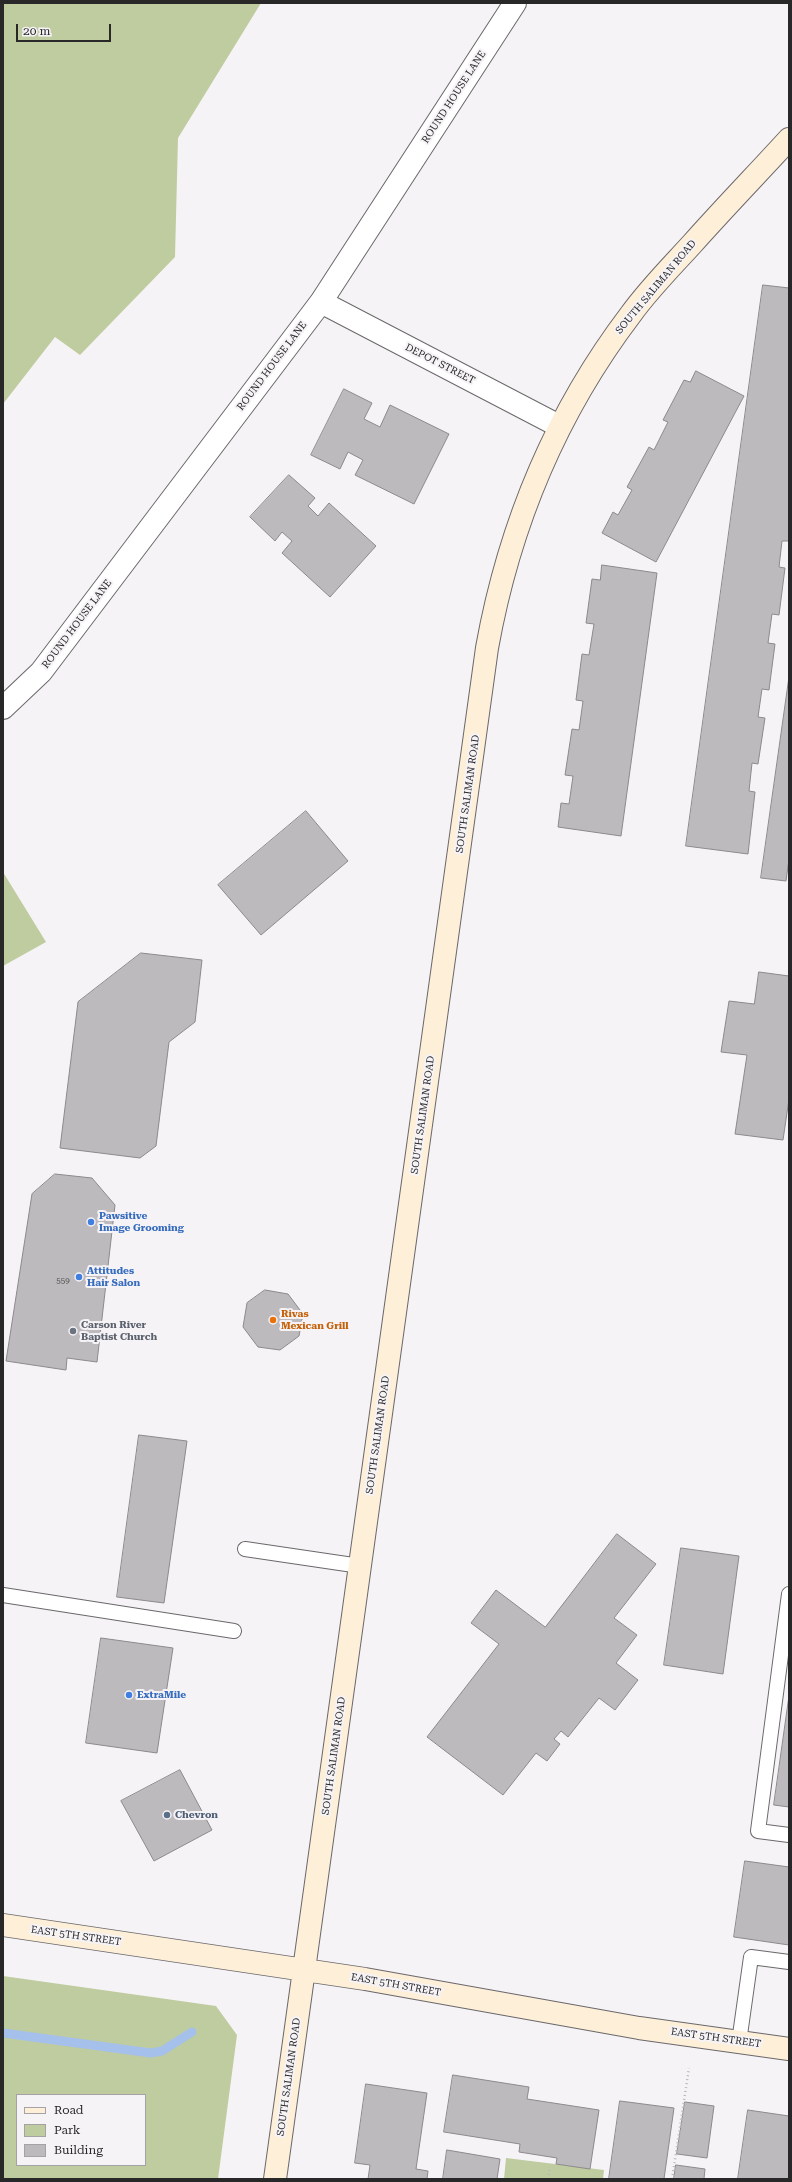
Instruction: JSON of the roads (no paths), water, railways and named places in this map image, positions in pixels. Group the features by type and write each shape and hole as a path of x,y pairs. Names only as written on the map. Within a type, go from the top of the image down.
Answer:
{"main road":[{"name":"SOUTH SALIMAN ROAD","path":"275,2179 488,640 498,588 517,526 533,484 559,426 589,374 632,313 659,280 789,139"},
{"name":"EAST 5TH STREET","path":"3,1925 304,1970 639,2028 789,2049"}],"street":[{"name":"ROUND HOUSE LANE","path":"3,708 41,672 321,302 515,3"},
{"name":"DEPOT STREET","path":"321,302 559,426"}],"lane":[{"path":"245,1549 360,1566"},
{"path":"789,1594 758,1831 789,1835"},
{"path":"3,1595 234,1632"},
{"path":"739,2042 751,1957 789,1962"}],"waterway":[{"path":"3,2033 151,2053 162,2051 192,2032"}],"place":[{"name":"Pawsitive Image Grooming","path":"91,1222"},
{"name":"Attitudes Hair Salon","path":"79,1277"},
{"name":"Rivas Mexican Grill","path":"273,1320"},
{"name":"Carson River Baptist Church","path":"73,1331"},
{"name":"ExtraMile","path":"129,1695"},
{"name":"Chevron","path":"167,1815"}]}
